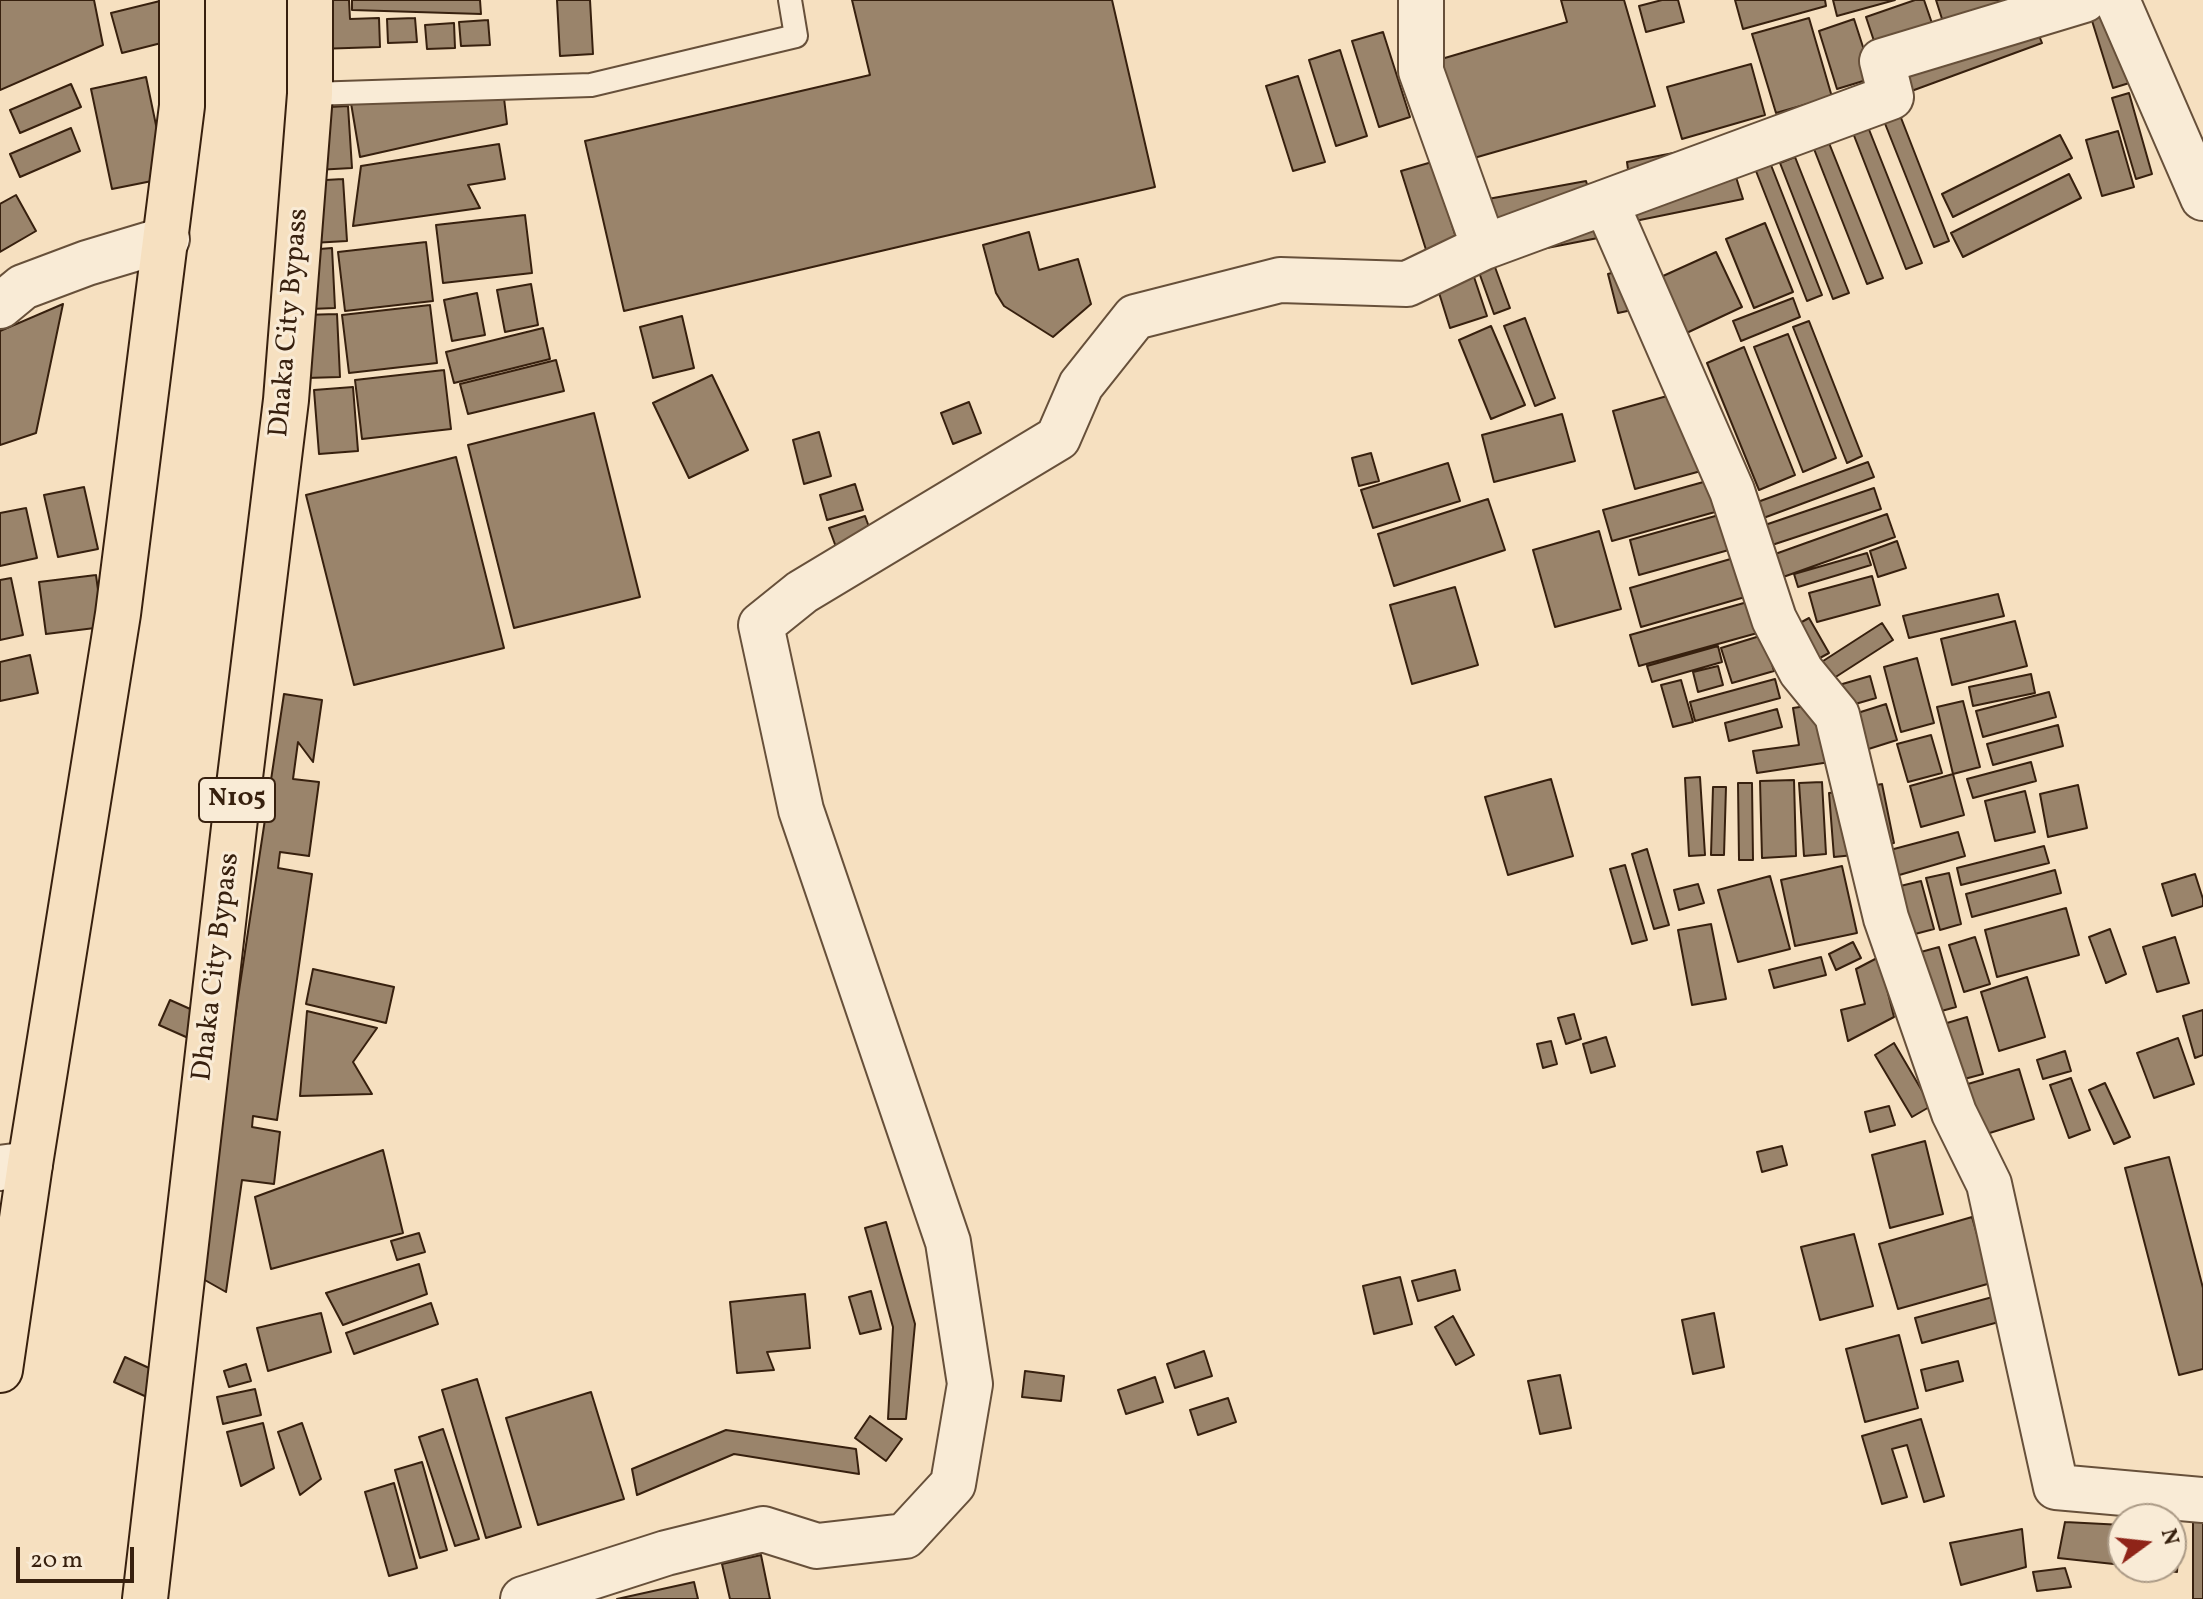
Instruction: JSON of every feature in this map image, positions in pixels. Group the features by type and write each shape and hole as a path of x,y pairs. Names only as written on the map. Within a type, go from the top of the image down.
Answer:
{"highway":[{"path":"0,1370 15,1166 118,614 182,106 182,0"},
{"name":"Dhaka City Bypass","path":"145,1599 286,400 310,94 310,0"}],"street":[{"path":"1421,0 1421,71 1484,247"},
{"path":"523,1599 666,1553 763,1529 817,1546 905,1536 953,1484 970,1384 948,1242 801,810 761,625 802,592 1058,438 1081,385 1135,317 1280,280 1407,284 1484,247 1891,97 1882,61 2084,0"},
{"path":"2117,0 2203,198"},
{"path":"1606,203 1732,491 1774,619 1801,671 1837,715 1886,918 1954,1113 1989,1184 2056,1487 2203,1500"},
{"path":"0,306 23,287 87,263 167,239"}],"lane":[{"path":"310,94 591,85 796,36 790,0"}],"building":[{"path":"0,0 94,0 103,45 0,90"},
{"path":"164,0 173,40 122,53 111,13"},
{"path":"315,0 349,0 350,19 379,18 380,47 317,49"},
{"path":"352,0 480,0 481,14 352,10"},
{"path":"557,0 590,0 593,54 560,56"},
{"path":"852,0 1112,0 1155,187 624,311 585,141 870,75"},
{"path":"1561,0 1624,0 1655,106 1467,160 1438,60 1567,22"},
{"path":"1662,0 1678,0 1684,22 1646,32 1639,6"},
{"path":"1735,0 1825,0 1826,6 1743,29"},
{"path":"1833,0 1895,0 1837,16"},
{"path":"1915,0 1924,0 1935,32 1878,53 1866,17"},
{"path":"1936,0 2014,0 1943,22"},
{"path":"2115,0 2139,80 2113,88 2088,8"},
{"path":"415,18 417,42 388,43 387,19"},
{"path":"1809,18 1832,97 1776,113 1752,34"},
{"path":"1854,19 1873,78 1837,89 1819,31"},
{"path":"488,20 490,45 461,46 459,22"},
{"path":"454,23 455,48 427,49 425,25"},
{"path":"2036,28 2042,43 1906,93 1900,78"},
{"path":"1383,32 1410,117 1379,127 1352,41"},
{"path":"1340,50 1367,136 1336,146 1309,60"},
{"path":"1751,64 1765,115 1682,139 1667,87"},
{"path":"1298,76 1325,162 1293,171 1266,86"},
{"path":"146,77 167,178 112,189 91,89"},
{"path":"71,84 81,107 20,133 10,110"},
{"path":"2129,93 2152,174 2136,179 2112,98"},
{"path":"504,98 507,124 360,157 351,103"},
{"path":"1896,105 1949,241 1934,247 1880,111"},
{"path":"348,106 352,168 316,170 312,108"},
{"path":"1868,127 1922,263 1906,269 1853,133"},
{"path":"71,128 80,151 20,177 10,154"},
{"path":"2118,131 2134,187 2102,196 2086,140"},
{"path":"2060,135 2072,158 1953,217 1942,194"},
{"path":"1725,143 1743,199 1635,221 1627,162"},
{"path":"1829,143 1883,278 1867,284 1814,149"},
{"path":"499,144 505,179 468,185 480,208 353,226 361,166"},
{"path":"1795,157 1849,293 1833,299 1780,163"},
{"path":"1769,160 1822,295 1807,301 1754,166"},
{"path":"1432,162 1459,247 1428,256 1401,171"},
{"path":"2069,174 2081,198 1963,257 1951,233"},
{"path":"343,179 347,241 312,243 308,181"},
{"path":"1586,181 1603,237 1496,258 1488,199"},
{"path":"16,195 36,231 0,252 0,204"},
{"path":"525,215 532,273 443,283 436,225"},
{"path":"1765,223 1793,292 1754,308 1726,239"},
{"path":"1029,232 1039,270 1078,259 1091,304 1053,337 1004,306 996,293 983,245"},
{"path":"426,242 433,301 345,311 338,252"},
{"path":"332,248 335,308 310,309 307,250"},
{"path":"1716,252 1742,307 1678,337 1652,281"},
{"path":"1492,259 1510,308 1494,314 1476,264"},
{"path":"1471,268 1487,316 1450,328 1435,280"},
{"path":"1622,270 1632,310 1618,313 1608,274"},
{"path":"531,284 538,325 505,332 497,290"},
{"path":"477,293 485,335 452,341 444,300"},
{"path":"1793,298 1800,317 1741,341 1733,321"},
{"path":"63,304 36,433 0,445 0,331"},
{"path":"430,305 437,363 349,373 342,315"},
{"path":"337,314 340,377 306,378 303,315"},
{"path":"682,316 694,368 653,378 640,327"},
{"path":"1525,318 1555,398 1535,406 1504,326"},
{"path":"1809,321 1862,456 1847,463 1793,327"},
{"path":"1491,326 1525,405 1491,419 1459,340"},
{"path":"543,328 550,359 454,383 446,352"},
{"path":"1788,334 1836,458 1803,472 1754,347"},
{"path":"1744,347 1795,475 1759,490 1707,363"},
{"path":"556,360 564,391 468,414 460,384"},
{"path":"444,370 451,429 362,439 355,380"},
{"path":"712,375 748,450 689,478 653,403"},
{"path":"353,387 358,451 319,454 314,390"},
{"path":"1678,393 1701,471 1635,489 1613,411"},
{"path":"969,402 981,433 953,444 941,413"},
{"path":"594,413 640,597 514,628 468,445"},
{"path":"1562,414 1575,461 1494,482 1482,435"},
{"path":"819,432 831,476 804,484 793,440"},
{"path":"1371,453 1379,481 1359,486 1352,458"},
{"path":"456,457 504,648 354,685 306,495"},
{"path":"1868,462 1874,477 1758,520 1752,504"},
{"path":"1448,463 1460,501 1373,528 1361,490"},
{"path":"1707,481 1715,512 1612,541 1603,510"},
{"path":"855,484 863,510 827,520 820,495"},
{"path":"84,487 98,549 58,557 44,495"},
{"path":"1874,488 1881,509 1769,546 1762,526"},
{"path":"1488,499 1505,550 1394,586 1378,534"},
{"path":"26,508 37,558 0,566 0,513"},
{"path":"1726,513 1736,548 1639,575 1630,540"},
{"path":"1887,514 1895,537 1772,581 1764,558"},
{"path":"865,516 876,546 840,558 829,528"},
{"path":"1599,531 1621,609 1555,627 1533,550"},
{"path":"1897,541 1906,568 1878,577 1870,551"},
{"path":"1867,553 1871,565 1798,587 1794,574"},
{"path":"1741,556 1752,595 1641,627 1630,588"},
{"path":"96,575 103,627 46,634 39,582"},
{"path":"1872,576 1880,605 1817,622 1809,593"},
{"path":"11,578 23,635 0,640 0,580"},
{"path":"1455,587 1478,665 1412,684 1390,605"},
{"path":"1998,594 2004,616 1909,638 1903,616"},
{"path":"1751,601 1761,632 1639,666 1630,635"},
{"path":"1809,618 1829,653 1809,664 1789,629"},
{"path":"2015,621 2027,666 1952,685 1941,639"},
{"path":"1882,623 1893,640 1831,680 1820,663"},
{"path":"1763,635 1774,671 1732,683 1721,648"},
{"path":"1718,646 1722,662 1652,682 1647,666"},
{"path":"30,655 38,693 0,701 0,662"},
{"path":"1917,658 1934,723 1901,732 1884,667"},
{"path":"1718,666 1723,685 1698,692 1693,672"},
{"path":"2031,674 2035,693 1973,706 1969,687"},
{"path":"1870,676 1876,698 1838,709 1832,687"},
{"path":"1775,679 1780,698 1695,721 1690,702"},
{"path":"1681,680 1693,722 1673,727 1661,685"},
{"path":"2049,692 2056,717 1983,737 1976,711"},
{"path":"284,694 322,700 313,762 298,742 293,779 319,782 309,856 280,852 278,868 312,874 277,1120 253,1116 252,1127 280,1132 274,1184 242,1180 226,1292 196,1275"},
{"path":"1963,701 1980,767 1953,774 1937,707"},
{"path":"1820,704 1830,762 1757,773 1753,751 1799,745 1793,708"},
{"path":"1886,704 1897,740 1859,752 1848,716"},
{"path":"1777,709 1782,727 1729,741 1725,723"},
{"path":"2058,725 2063,746 1993,765 1987,744"},
{"path":"1931,735 1942,773 1908,782 1897,744"},
{"path":"2031,762 2036,781 1973,798 1967,779"},
{"path":"1953,774 1964,815 1921,827 1910,786"},
{"path":"1700,777 1705,855 1689,856 1685,778"},
{"path":"1551,779 1573,856 1508,875 1485,797"},
{"path":"1794,780 1796,856 1762,858 1760,781"},
{"path":"1822,782 1826,854 1804,856 1799,783"},
{"path":"1738,783 1752,783 1753,860 1739,860"},
{"path":"1882,784 1894,843 1873,847 1861,788"},
{"path":"2078,785 2087,828 2048,837 2040,794"},
{"path":"1713,787 1726,787 1724,855 1711,855"},
{"path":"1849,791 1854,855 1834,857 1829,793"},
{"path":"2025,791 2035,832 1995,841 1985,801"},
{"path":"1958,832 1965,856 1882,880 1875,854"},
{"path":"2044,846 2049,863 1961,885 1957,868"},
{"path":"1647,849 1669,925 1654,929 1632,854"},
{"path":"1625,865 1647,940 1632,944 1610,869"},
{"path":"1842,866 1857,933 1795,946 1781,880"},
{"path":"2055,870 2061,893 1972,917 1966,894"},
{"path":"1949,873 1961,924 1940,930 1926,878"},
{"path":"2195,874 2203,906 2172,916 2162,884"},
{"path":"1770,876 1790,949 1738,962 1718,890"},
{"path":"1921,881 1934,929 1900,938 1888,889"},
{"path":"1698,884 1704,903 1679,910 1674,890"},
{"path":"2066,908 2079,955 1997,977 1985,930"},
{"path":"1711,924 1726,999 1692,1005 1678,930"},
{"path":"2110,929 2126,974 2106,983 2089,937"},
{"path":"1975,937 1990,984 1964,992 1949,945"},
{"path":"2175,937 2189,983 2157,992 2143,947"},
{"path":"1853,942 1861,958 1836,970 1829,954"},
{"path":"1939,947 1956,1007 1927,1015 1910,955"},
{"path":"1821,957 1826,975 1774,988 1769,970"},
{"path":"1879,957 1894,1017 1848,1041 1841,1010 1865,1004 1856,969"},
{"path":"313,969 394,987 386,1023 306,1004"},
{"path":"2027,977 2045,1037 1999,1051 1981,992"},
{"path":"170,1000 206,1016 195,1041 159,1025"},
{"path":"2203,1010 2203,1055 2195,1058 2183,1016"},
{"path":"307,1011 377,1028 353,1062 372,1094 300,1096"},
{"path":"1574,1014 1581,1039 1566,1044 1558,1018"},
{"path":"1967,1017 1983,1074 1953,1082 1937,1026"},
{"path":"1606,1037 1615,1066 1591,1073 1583,1044"},
{"path":"2178,1038 2194,1084 2154,1098 2137,1053"},
{"path":"1551,1041 1557,1064 1543,1068 1537,1044"},
{"path":"1894,1043 1931,1106 1912,1117 1875,1055"},
{"path":"2065,1051 2071,1071 2043,1079 2037,1060"},
{"path":"2019,1069 2034,1119 1977,1137 1961,1086"},
{"path":"2071,1078 2090,1130 2069,1138 2050,1085"},
{"path":"2105,1083 2130,1137 2114,1144 2089,1090"},
{"path":"1889,1106 1895,1125 1870,1132 1865,1112"},
{"path":"1925,1141 1943,1214 1890,1228 1872,1155"},
{"path":"1782,1146 1787,1165 1762,1172 1757,1152"},
{"path":"383,1150 403,1233 271,1269 255,1197"},
{"path":"2169,1157 2203,1288 2203,1369 2179,1375 2125,1168"},
{"path":"1972,1217 1991,1283 1898,1309 1879,1244"},
{"path":"886,1222 915,1324 906,1419 888,1419 893,1327 865,1228"},
{"path":"419,1233 425,1252 397,1260 391,1241"},
{"path":"1854,1234 1873,1306 1820,1320 1801,1247"},
{"path":"419,1264 427,1294 343,1325 326,1293"},
{"path":"1455,1270 1460,1290 1418,1301 1412,1281"},
{"path":"1400,1277 1412,1324 1374,1334 1363,1286"},
{"path":"871,1291 881,1329 860,1334 849,1297"},
{"path":"805,1294 810,1348 767,1352 774,1370 737,1373 730,1302"},
{"path":"2000,1295 2006,1320 1922,1343 1915,1318"},
{"path":"431,1303 438,1324 354,1354 346,1333"},
{"path":"321,1313 331,1352 268,1371 257,1328"},
{"path":"1714,1313 1724,1367 1693,1374 1682,1320"},
{"path":"1453,1316 1474,1355 1456,1365 1435,1327"},
{"path":"1899,1335 1918,1408 1865,1422 1846,1349"},
{"path":"1204,1351 1212,1376 1175,1388 1167,1364"},
{"path":"125,1357 160,1373 149,1398 114,1382"},
{"path":"1958,1361 1963,1381 1926,1391 1921,1370"},
{"path":"246,1364 251,1381 229,1387 224,1371"},
{"path":"1025,1371 1064,1376 1061,1401 1022,1397"},
{"path":"1560,1375 1571,1428 1540,1434 1528,1381"},
{"path":"1155,1377 1163,1402 1126,1414 1118,1390"},
{"path":"477,1379 521,1527 486,1538 442,1390"},
{"path":"255,1389 261,1415 223,1424 217,1397"},
{"path":"591,1392 624,1499 538,1525 506,1418"},
{"path":"1228,1398 1236,1422 1198,1435 1190,1410"},
{"path":"870,1416 902,1439 886,1461 855,1438"},
{"path":"1921,1419 1944,1496 1924,1502 1907,1445 1892,1449 1907,1497 1882,1504 1862,1436"},
{"path":"263,1423 274,1468 241,1486 227,1432"},
{"path":"302,1423 321,1479 300,1495 278,1432"},
{"path":"443,1429 479,1539 455,1546 419,1437"},
{"path":"726,1430 856,1449 859,1474 734,1454 637,1495 632,1469"},
{"path":"422,1462 447,1550 420,1558 395,1470"},
{"path":"394,1483 417,1568 389,1576 365,1492"},
{"path":"2193,1516 2203,1517 2203,1599 2193,1599"},
{"path":"2065,1522 2107,1524 2107,1563 2058,1558"},
{"path":"2022,1529 2026,1567 1961,1585 1950,1543"},
{"path":"761,1555 770,1599 730,1599 722,1564"},
{"path":"2065,1568 2071,1587 2037,1591 2033,1572"},
{"path":"694,1582 698,1599 617,1599"}]}
